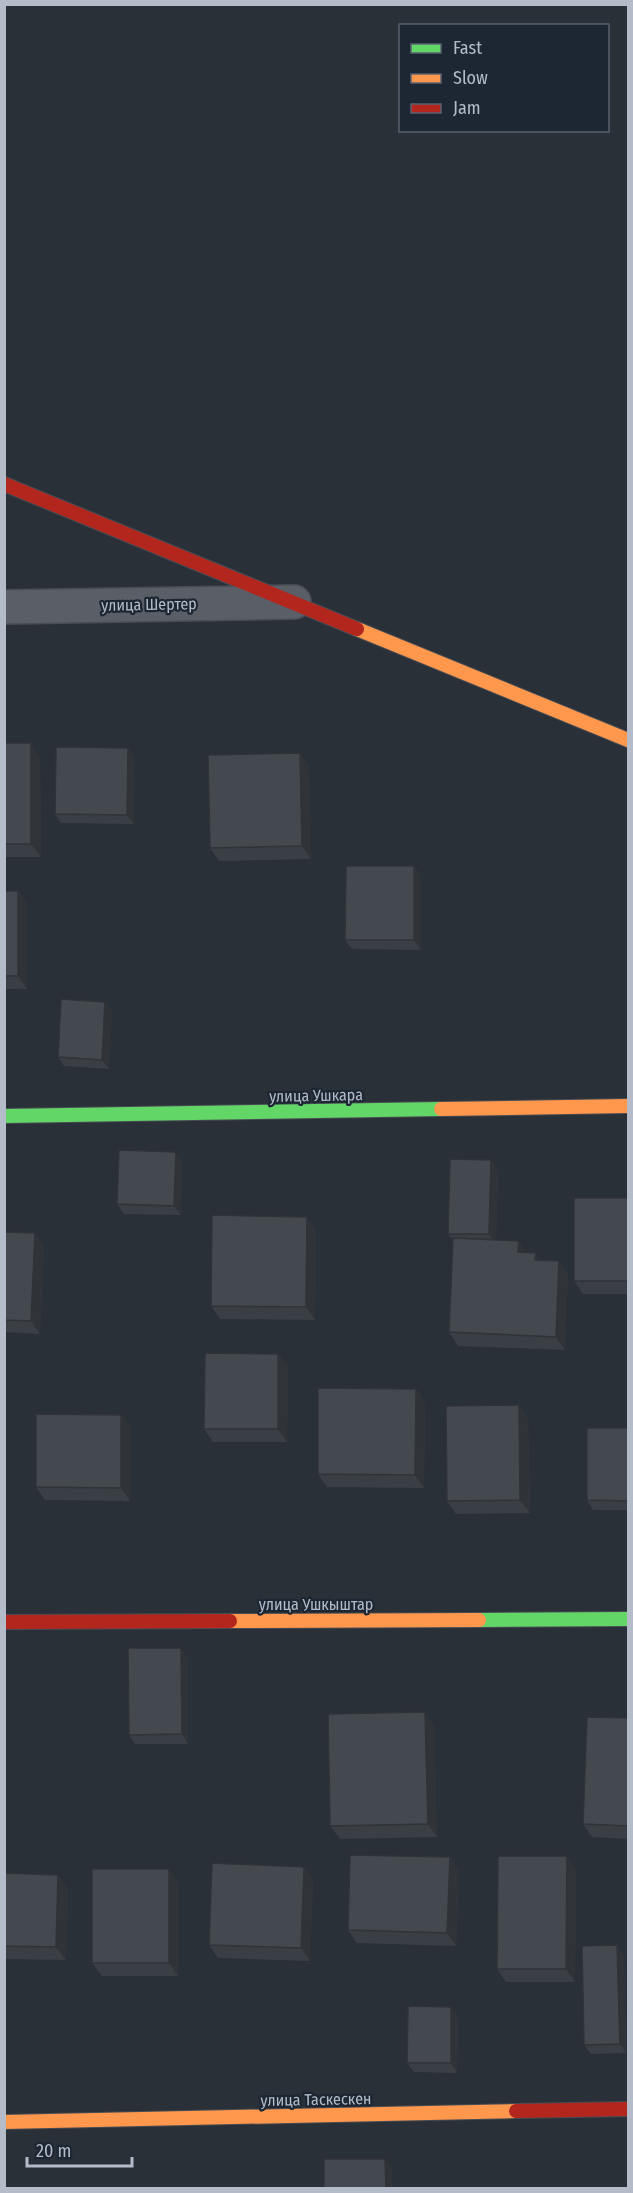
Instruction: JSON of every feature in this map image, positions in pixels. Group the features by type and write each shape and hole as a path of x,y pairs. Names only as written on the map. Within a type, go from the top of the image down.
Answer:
{"street":[{"path":"4,484 628,740"},
{"name":"улица Шертер","path":"4,607 294,602"},
{"name":"улица Ушкара","path":"4,1116 628,1106"},
{"name":"улица Ушкыштар","path":"4,1622 628,1619"},
{"name":"улица Таскескен","path":"4,2122 628,2109"}],"building":[{"path":"4,743 31,743 31,844 4,844"},
{"path":"56,747 128,748 127,815 55,814"},
{"path":"300,753 302,846 210,848 208,755"},
{"path":"346,866 414,866 414,940 345,940"},
{"path":"4,891 18,891 18,976 4,976"},
{"path":"61,999 105,1002 102,1060 58,1057"},
{"path":"119,1150 176,1152 174,1206 117,1204"},
{"path":"450,1159 491,1160 489,1234 448,1234"},
{"path":"574,1198 628,1198 628,1281 574,1281"},
{"path":"212,1215 307,1217 306,1307 211,1306"},
{"path":"4,1232 35,1233 31,1321 4,1320"},
{"path":"453,1238 519,1241 518,1252 536,1253 535,1260 559,1261 556,1337 449,1332"},
{"path":"205,1353 278,1354 278,1429 204,1429"},
{"path":"318,1388 416,1389 415,1475 318,1474"},
{"path":"519,1405 520,1500 447,1501 446,1406"},
{"path":"36,1414 121,1415 121,1488 36,1487"},
{"path":"587,1428 628,1428 628,1501 587,1500"},
{"path":"128,1648 181,1648 182,1734 129,1735"},
{"path":"425,1712 428,1824 330,1826 328,1714"},
{"path":"587,1717 628,1718 628,1826 583,1824"},
{"path":"350,1855 450,1857 447,1933 348,1930"},
{"path":"498,1856 567,1856 566,1969 497,1969"},
{"path":"212,1863 304,1867 301,1948 209,1945"},
{"path":"92,1869 169,1869 169,1963 92,1963"},
{"path":"4,1873 58,1875 56,1947 4,1946"},
{"path":"617,1945 620,2044 584,2045 582,1946"},
{"path":"408,2006 451,2007 451,2063 407,2063"},
{"path":"324,2159 385,2159 386,2188 324,2188"}],"traffic: fast":[{"path":"4,1116 441,1109"},
{"path":"479,1620 628,1619"}],"traffic: slow":[{"path":"357,629 628,740"},
{"path":"441,1109 628,1106"},
{"path":"230,1621 479,1620"},
{"path":"4,2122 516,2111"}],"traffic: jam":[{"path":"4,484 357,629"},
{"path":"4,1622 230,1621"},
{"path":"516,2111 628,2109"}]}
